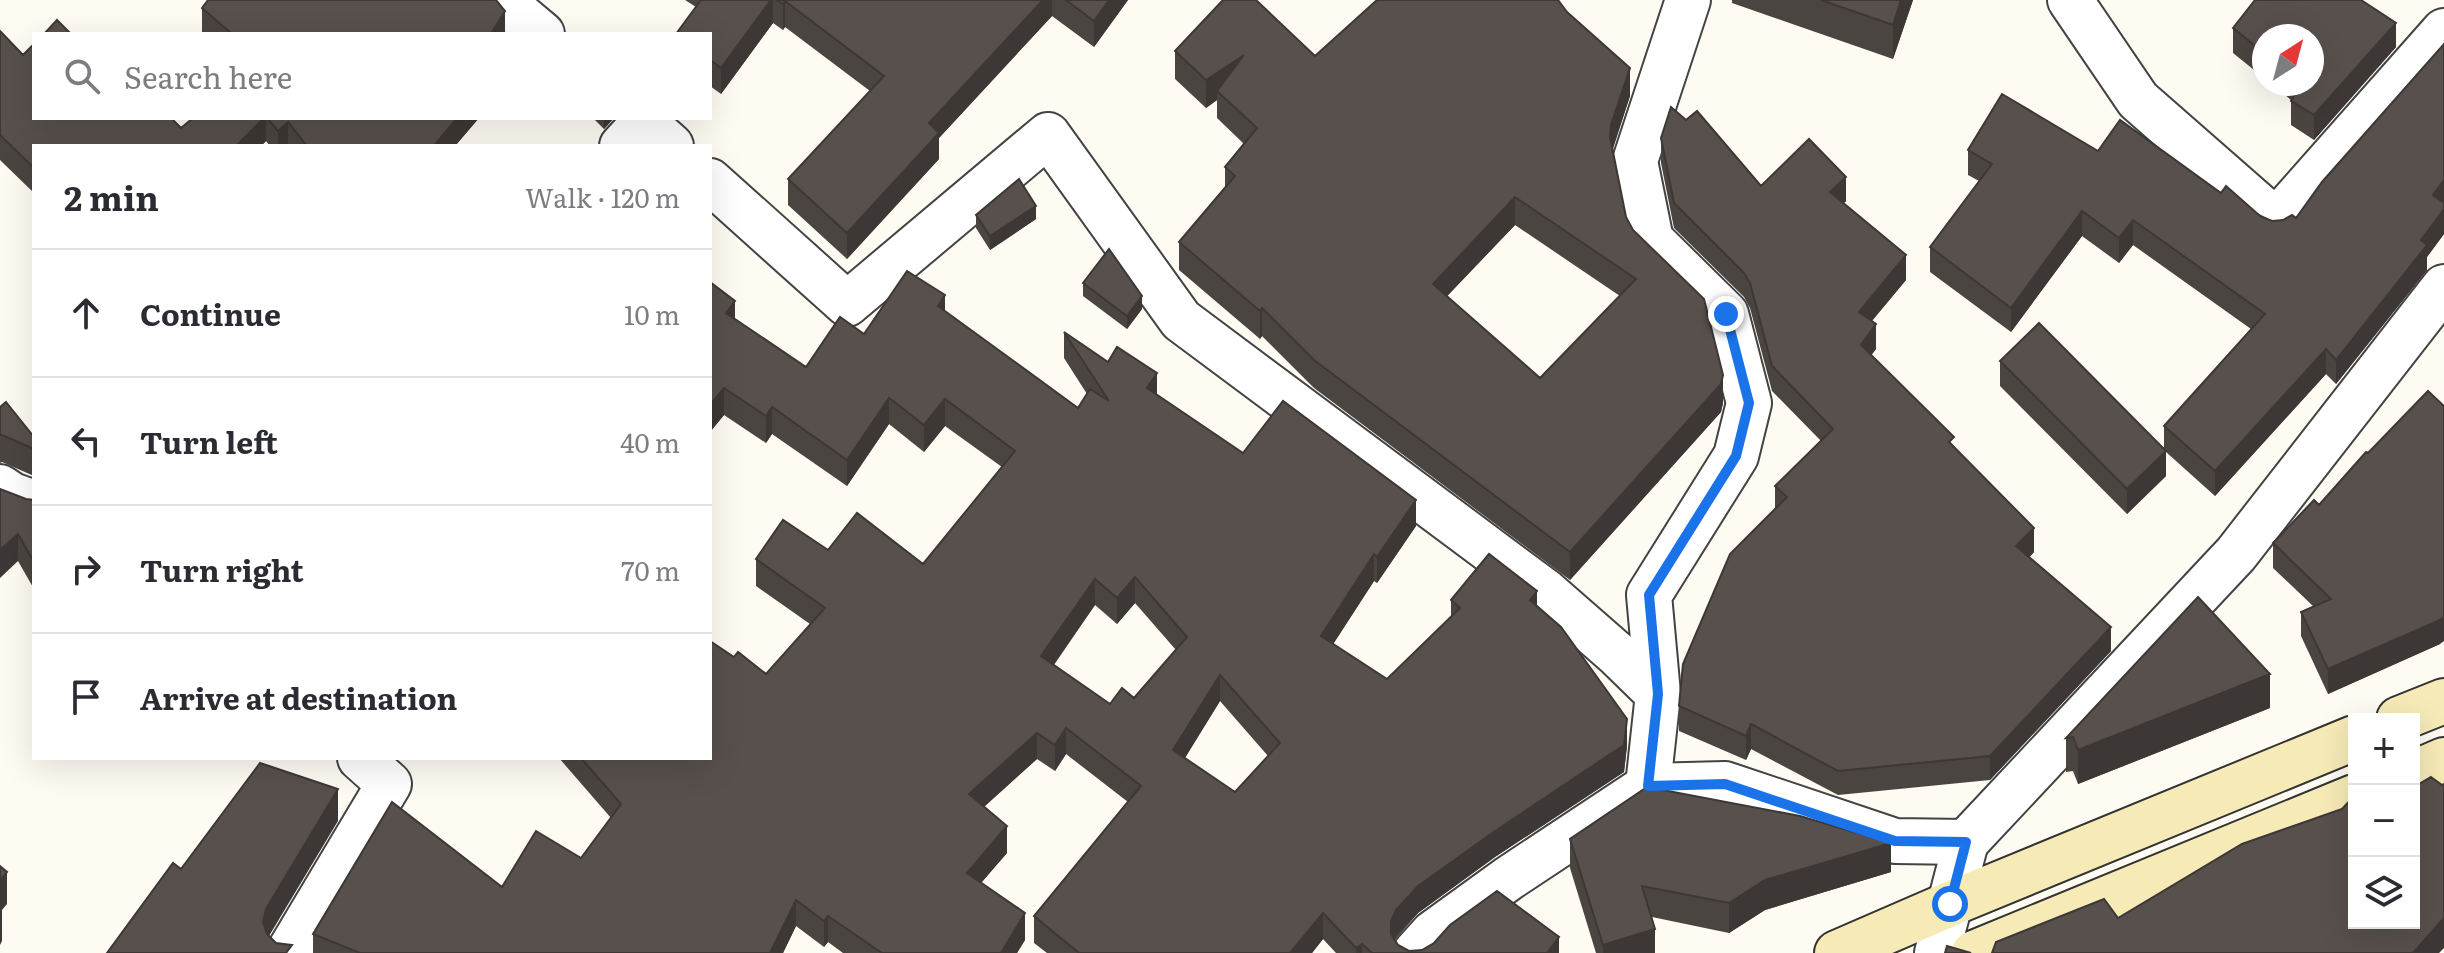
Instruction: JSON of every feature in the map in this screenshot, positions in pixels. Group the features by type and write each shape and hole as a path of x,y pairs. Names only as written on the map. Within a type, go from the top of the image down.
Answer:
{"main road":[{"path":"2414,713 2444,701"},
{"path":"1837,953 2348,740"},
{"path":"2420,770 2444,760"},
{"path":"1974,953 2348,799"}],"street":[{"path":"1648,786 1658,694 1649,595 1736,456 1749,403 1726,314 1651,240 1635,161 1688,0"},
{"path":"2070,0 2138,100 2276,221 2444,31"},
{"path":"712,183 847,304 1048,135 1181,320 1546,592 1658,694"},
{"path":"1937,953 1966,842 2236,554 2444,287"},
{"path":"0,487 32,502"},
{"path":"288,953 389,784 362,760"},
{"path":"1415,953 1446,923 1648,786 1725,784 1895,841 1966,842"}],"building":[{"path":"208,0 496,0 505,11 492,32 230,32 202,8"},
{"path":"701,0 771,0 721,68 712,61 712,32 677,32"},
{"path":"777,0 1043,0 929,123 939,133 847,233 788,179 884,76 785,1 783,4"},
{"path":"1066,0 1109,0 1094,21"},
{"path":"1223,0 1256,0 1315,56 1377,0 1558,0 1567,12 1630,68 1610,137 1626,217 1633,230 1704,299 1723,375 1721,384 1570,552 1314,360 1262,308 1260,311 1179,242 1235,176 1225,167 1257,128 1217,91 1244,55 1206,80 1175,51","holes":["1515,197 1636,279 1540,378 1433,284"]},
{"path":"1821,0 1901,0 1893,25"},
{"path":"2255,0 2361,0 2396,23 2314,115 2291,101 2294,96 2324,96 2324,24 2252,24 2252,43 2233,28"},
{"path":"57,20 69,32 46,32"},
{"path":"0,31 23,55 32,46 32,120 173,120 181,128 191,120 262,120 238,144 32,144 32,166 0,135"},
{"path":"2444,44 2444,180 2433,195 2444,203 2444,209 2421,240 2427,245 2336,360 2326,349 2215,471 2164,426 2265,314 2133,220 2119,238 2082,211 2011,308 1930,247 1992,164 1968,150 2002,94 2098,151 2120,120 2221,193 2226,186 2260,216 2272,221 2283,220 2292,215 2296,218 2322,182"},
{"path":"1671,107 1686,120 1697,111 1761,186 1809,139 1846,177 1830,192 1906,255 1859,312 1876,324 1861,345 1954,437 1949,442 2034,528 2016,546 2111,627 1990,756 1838,771 1751,724 1746,736 1679,706 1683,664 1730,554 1787,497 1775,486 1833,429 1772,366 1750,283 1744,273 1674,203 1661,138"},
{"path":"269,120 455,120 436,144 305,144 288,122 278,131"},
{"path":"1019,179 1036,206 990,236 976,215"},
{"path":"1109,249 1142,296 1127,316 1083,283"},
{"path":"907,271 945,295 938,306 1078,408 1090,389 1109,401 1064,332 1108,362 1117,347 1157,373 1147,388 1243,453 1283,401 1416,500 1377,557 1374,554 1321,636 1387,679 1460,608 1451,600 1489,554 1537,591 1530,600 1561,627 1627,719 1624,745 1418,886 1396,910 1391,921 1391,934 1398,945 1409,951 1422,950 1497,891 1559,937 1547,953 1372,953 1362,944 1356,948 1323,913 1290,953 1079,953 1034,916 1141,786 1066,728 1055,745 1037,733 969,794 1007,826 967,873 1025,913 1001,953 882,953 828,916 824,921 796,900 770,953 360,953 313,934 392,802 502,887 536,831 581,858 621,804 583,760 712,760 712,642 734,657 738,652 766,674 825,608 756,559 783,520 828,550 857,513 923,564 1015,451 945,399 924,425 889,398 847,460 772,407 766,416 724,388 712,403 712,284 735,301 726,313 806,367 840,317 864,334","holes":["1135,577 1187,637 1134,698 1122,688 1110,704 1041,656 1095,579 1117,598","1220,675 1280,743 1235,792 1173,750"]},
{"path":"2039,323 2166,451 2127,489 2000,361"},
{"path":"2428,391 2444,406 2444,617 2328,669 2301,612 2331,599 2273,543 2314,500 2319,505 2366,452"},
{"path":"6,402 32,434 32,448 0,435 0,407"},
{"path":"0,489 32,500 32,558 18,534 0,550"},
{"path":"2198,597 2270,674 2078,750 2073,737 2066,738"},
{"path":"260,763 338,789 266,909 263,922 267,934 276,943 292,945 286,953 107,953 173,863 181,869"},
{"path":"2431,777 2444,784 2444,918 2413,953 1992,953 1996,942 2104,899 2118,918 2242,844 2342,809 2348,802 2348,929 2420,929 2420,783"},
{"path":"1647,787 1800,816 1891,843 1765,880 1729,903 1642,886 1655,929 1603,945 1570,839"},
{"path":"0,866 7,872 0,881"},
{"path":"1947,946 1971,953 1945,953"}],"route":[{"path":"1726,314 1749,403 1736,456 1649,595 1658,694 1648,786 1725,784 1895,841 1966,842 1950,904"}]}
